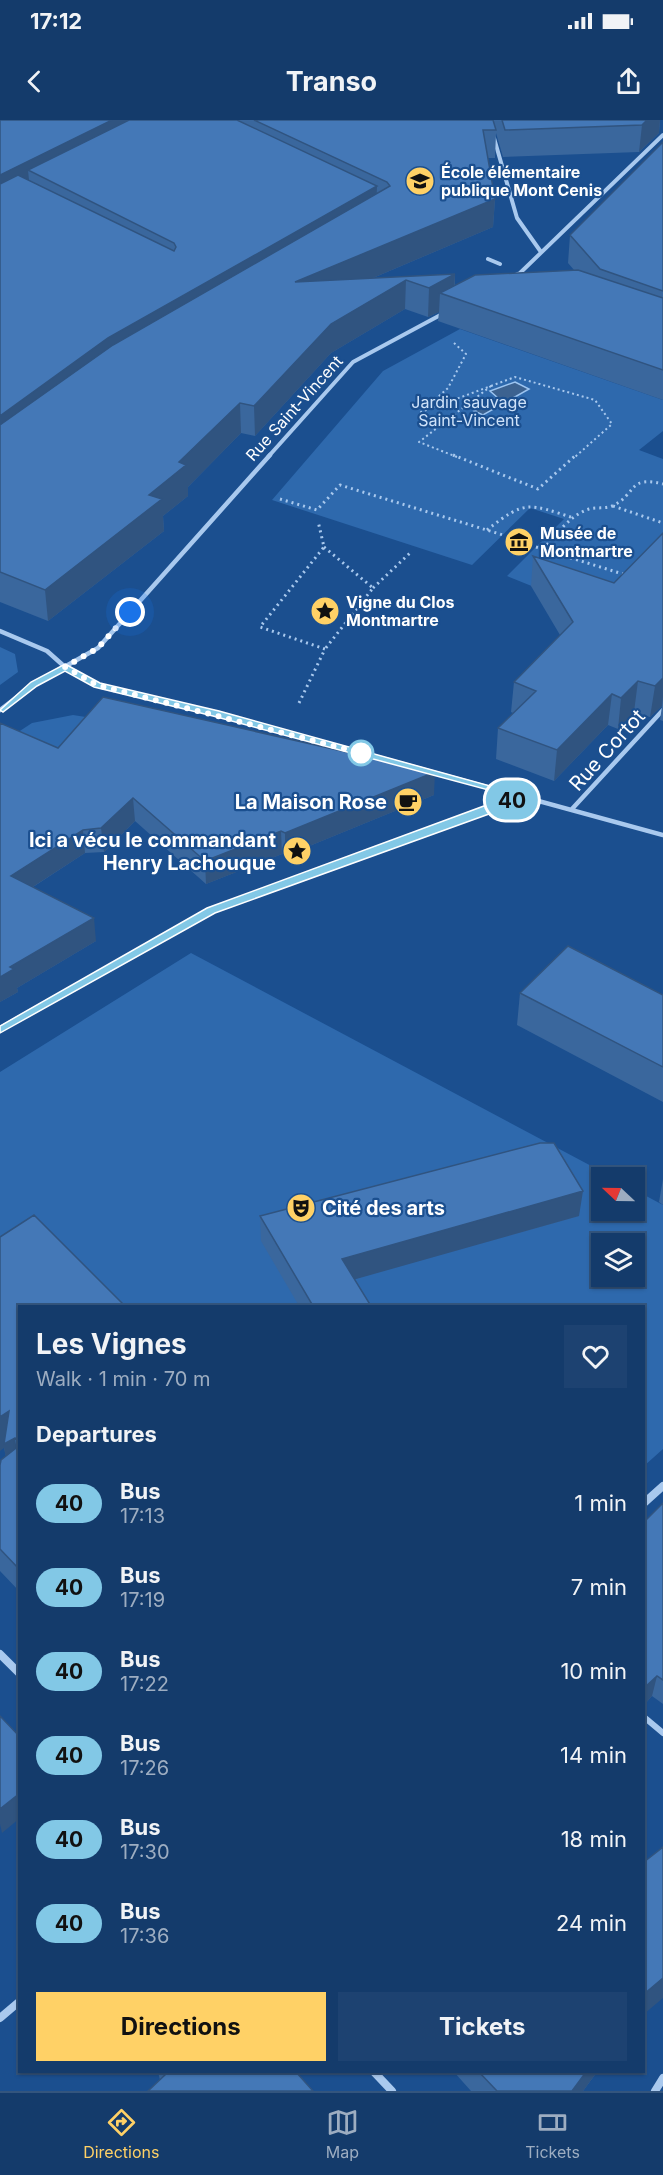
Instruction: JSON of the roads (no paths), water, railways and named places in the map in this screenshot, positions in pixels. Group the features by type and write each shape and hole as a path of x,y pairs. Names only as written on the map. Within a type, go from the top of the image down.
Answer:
{"street":[{"path":"491,131 517,218 541,252"},
{"path":"505,281 520,273 663,135"},
{"path":"488,259 500,264"},
{"path":"520,273 530,276"},
{"name":"Rue Saint-Vincent","path":"0,710 34,684 98,648 353,362 456,307"},
{"path":"0,631 47,651 65,667 97,685 216,713 663,835"},
{"name":"Rue Cortot","path":"572,809 663,710"},
{"path":"0,1029 211,910 485,812 521,796"},
{"path":"645,1502 663,1486"},
{"path":"0,1654 18,1672"},
{"path":"0,2018 18,2003"},
{"path":"375,2073 392,2091"},
{"path":"655,2091 663,2078"}],"lane":[{"path":"645,1718 663,1733"}],"place":[{"name":"École élémentaire publique Mont Cenis","path":"420,181"},
{"name":"Musée de Montmartre","path":"519,542"},
{"name":"Vigne du Clos Montmartre","path":"325,611"},
{"name":"La Maison Rose","path":"408,802"},
{"name":"Ici a vécu le commandant Henry Lachouque","path":"297,851"},
{"name":"Cité des arts","path":"301,1208"}],"park label":[{"name":"Jardin sauvage Saint-Vincent","path":"469,411"}]}
